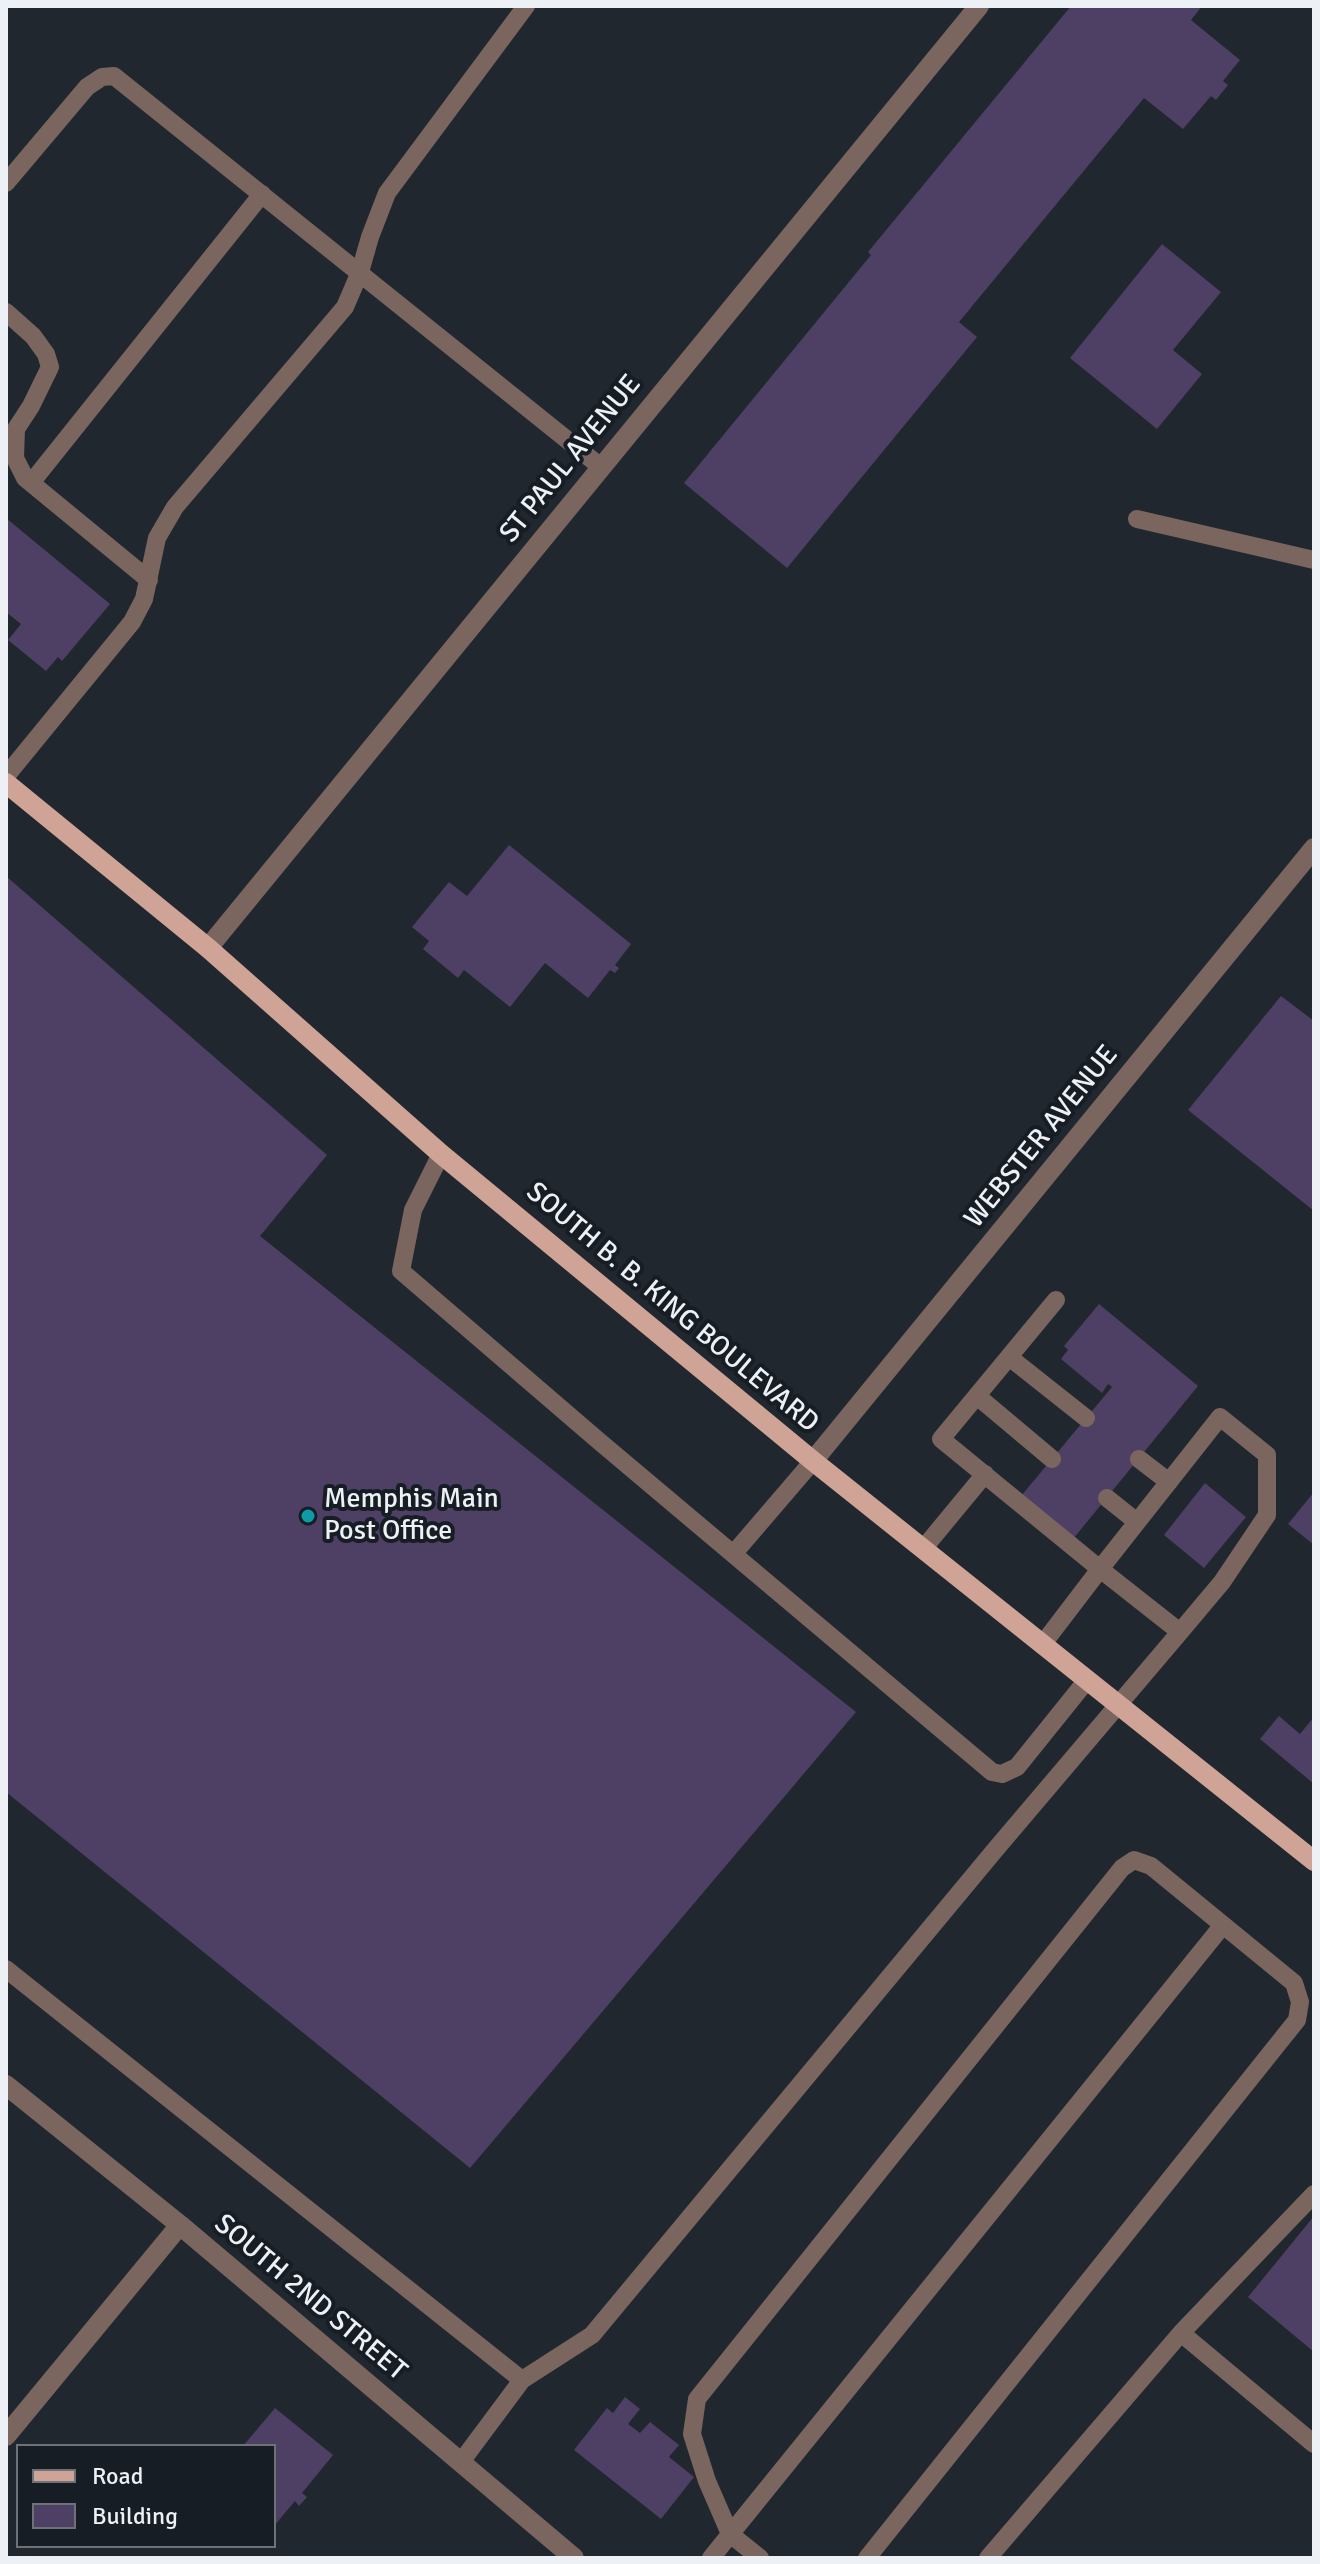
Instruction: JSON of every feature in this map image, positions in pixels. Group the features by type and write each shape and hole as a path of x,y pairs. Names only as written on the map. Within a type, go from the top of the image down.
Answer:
{"main road":[{"name":"SOUTH B. B. KING BOULEVARD","path":"6,783 208,948 441,1154 813,1461 1314,1861"}],"street":[{"name":"ST PAUL AVENUE","path":"208,948 979,6"},
{"name":"WEBSTER AVENUE","path":"813,1461 1314,848"},
{"name":"SOUTH 2ND STREET","path":"6,2085 180,2225 574,2558"},
{"path":"6,2436 180,2225"}],"lane":[{"path":"6,776 132,622 144,599 157,538 175,507 345,307 387,193 526,6"},
{"path":"6,183 87,87 102,77 114,76 601,467"},
{"path":"31,483 262,194"},
{"path":"6,312 33,336 46,354 50,367 16,429 15,458 25,478 149,580"},
{"path":"1137,519 1314,560"},
{"path":"441,1154 413,1210 401,1271 992,1772 1002,1774 1017,1767 1087,1680"},
{"path":"1056,1300 941,1439 1180,1632"},
{"path":"1009,1357 1086,1418"},
{"path":"977,1396 1052,1459"},
{"path":"461,2462 522,2380 592,2335 1222,1582 1267,1515 1267,1455 1220,1417 1042,1645"},
{"path":"1139,1459 1169,1482"},
{"path":"735,1552 813,1461"},
{"path":"923,1549 985,1474"},
{"path":"1107,1498 1137,1522"},
{"path":"760,2558 730,2534 707,2481 692,2434 697,2399 1122,1868 1134,1860 1151,1866 1294,1983 1300,2002 1297,2020 867,2558"},
{"path":"711,2558 1223,1925"},
{"path":"6,1969 522,2380"},
{"path":"988,2558 1181,2333 1314,2194"},
{"path":"1181,2333 1314,2444"}],"building":[{"path":"1071,6 1202,6 1191,20 1240,60 1223,81 1228,85 1216,100 1211,96 1183,129 1144,98 959,322 977,337 787,568 684,483 871,255 868,252"},
{"path":"1162,244 1221,292 1173,350 1202,374 1157,429 1070,358"},
{"path":"6,518 110,604 62,661 58,657 46,671 8,640 21,624 6,612"},
{"path":"509,845 631,944 615,965 619,968 615,973 610,970 588,998 545,963 510,1007 464,970 458,978 423,949 429,941 412,927 449,882 467,896"},
{"name":"Memphis Main Post Office","path":"6,876 327,1155 260,1236 856,1712 470,2168 6,1792"},
{"path":"1281,996 1314,1021 1314,1211 1188,1110"},
{"path":"1099,1304 1198,1386 1073,1539 1021,1496 1112,1387 1108,1384 1102,1393 1061,1359 1068,1350 1064,1346"},
{"path":"1205,1483 1246,1517 1204,1568 1164,1535"},
{"path":"1314,1492 1314,1545 1288,1524"},
{"path":"1279,1716 1300,1734 1314,1717 1314,1784 1260,1739"},
{"path":"1314,2216 1314,2352 1248,2297"},
{"path":"625,2397 640,2409 628,2424 640,2433 650,2422 679,2445 669,2457 694,2477 661,2519 574,2450 607,2408 613,2413"},
{"path":"275,2408 333,2455 302,2493 307,2497 299,2506 295,2501 276,2524 276,2444 245,2444"}],"place":[{"name":"Memphis Main Post Office","path":"308,1516"}]}
